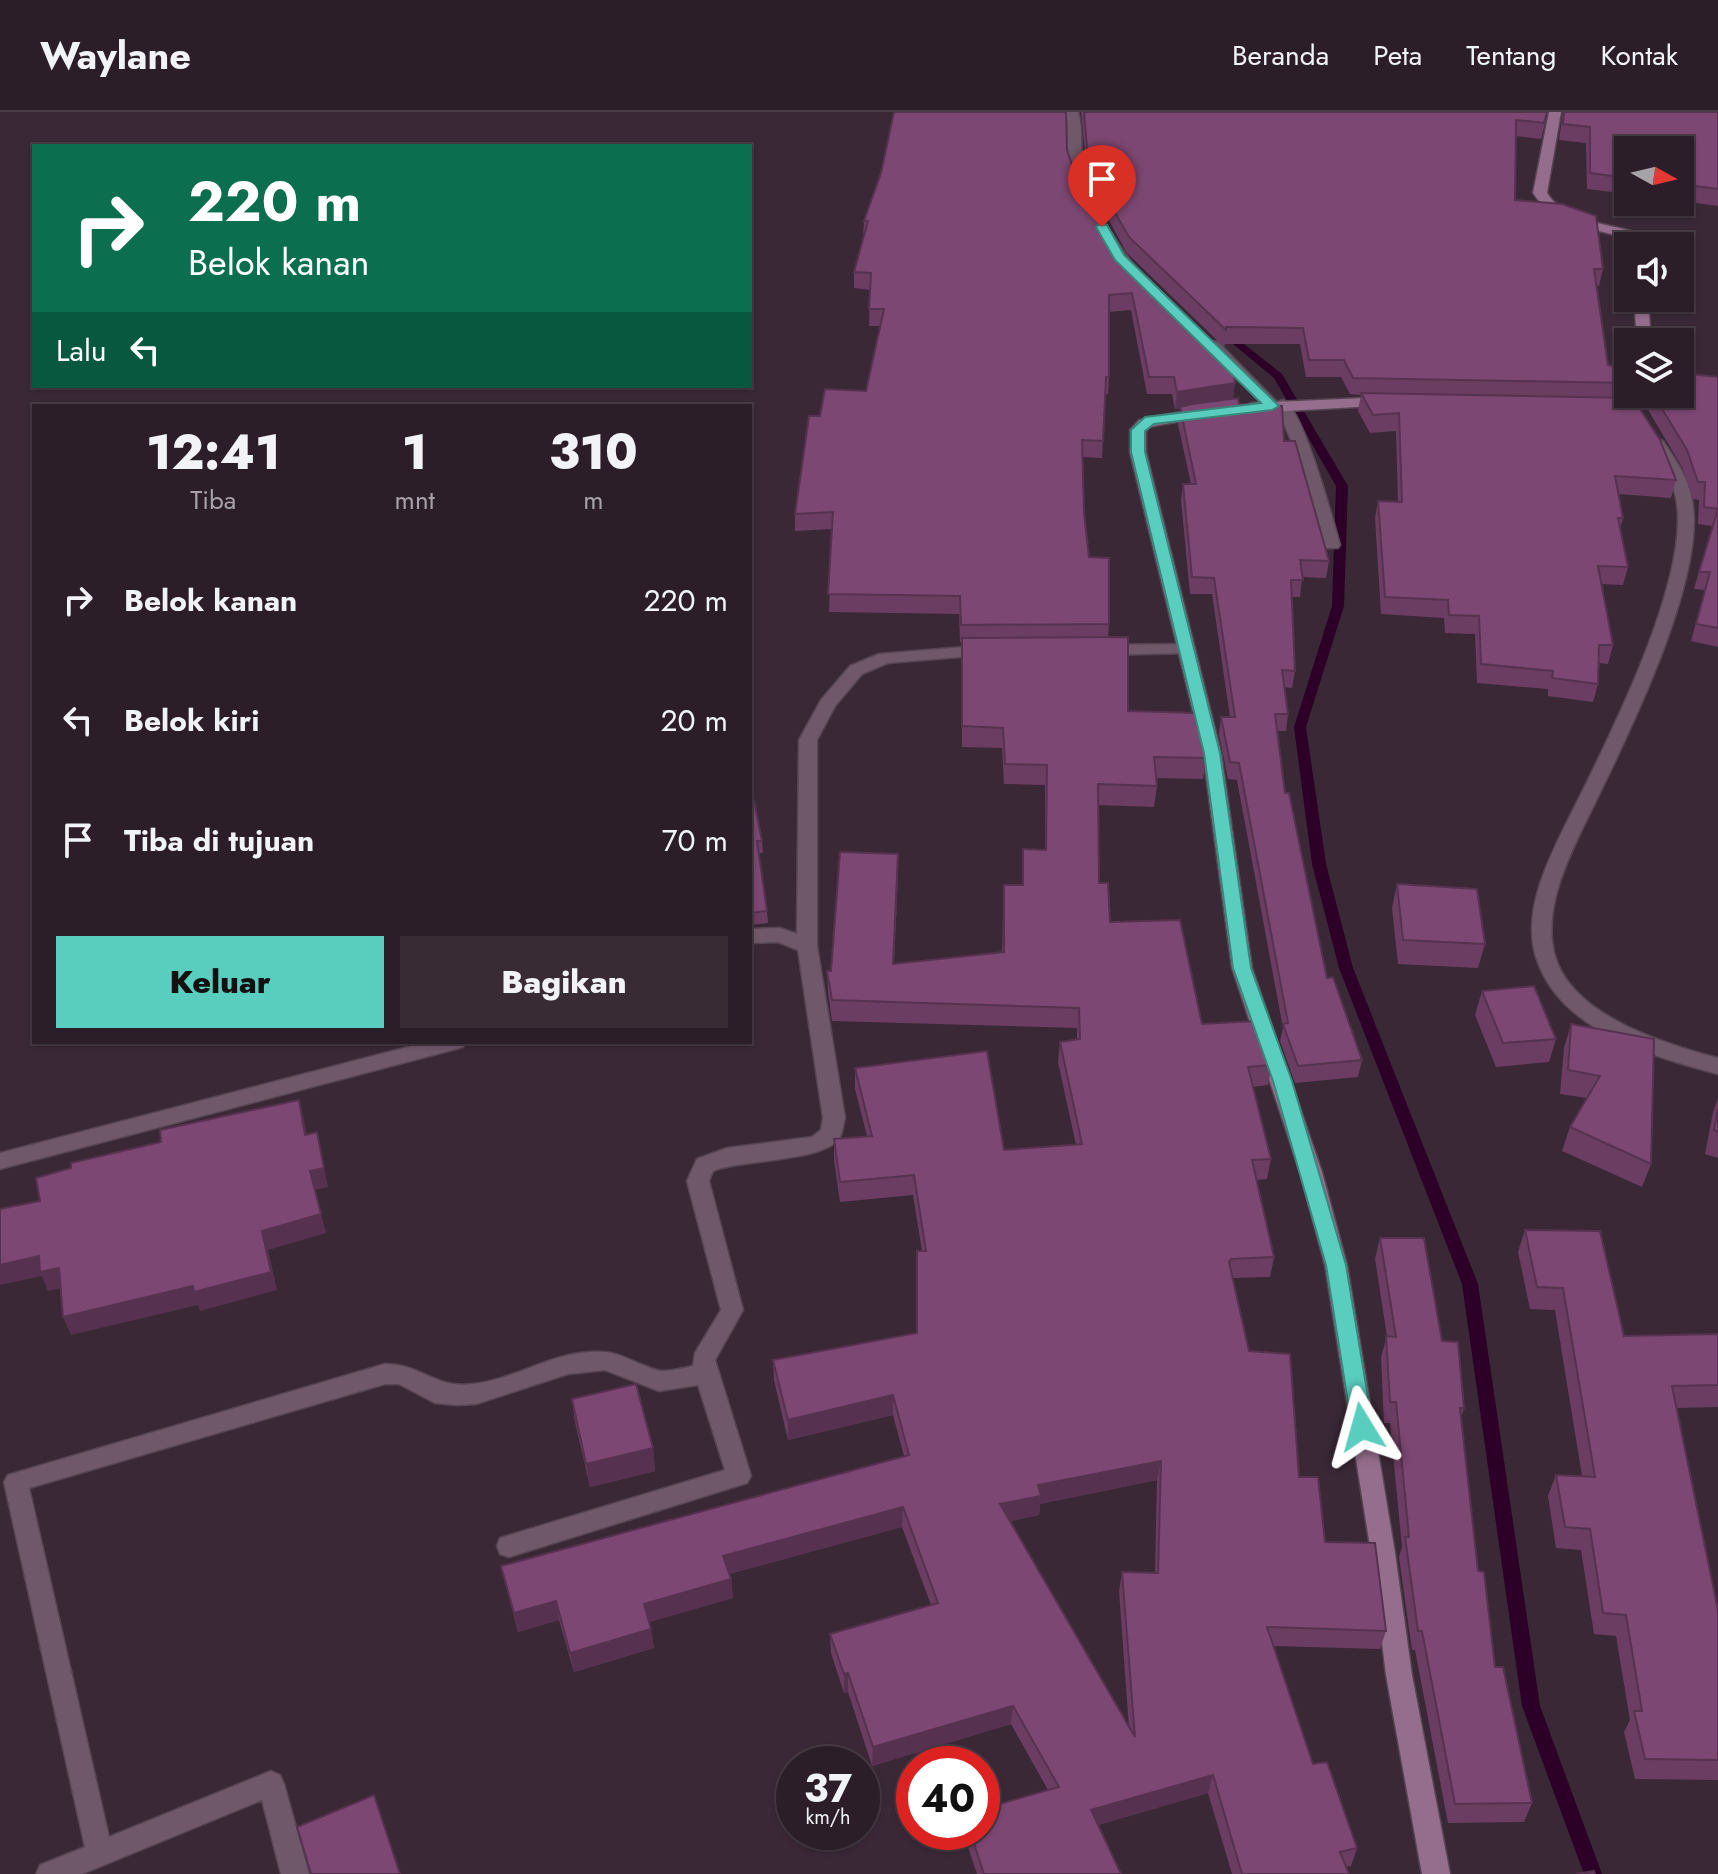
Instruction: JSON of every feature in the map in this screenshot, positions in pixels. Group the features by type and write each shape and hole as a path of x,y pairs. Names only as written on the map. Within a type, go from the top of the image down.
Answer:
{"street":[{"path":"1072,112 1076,165 1090,205 1119,257 1136,274"},
{"path":"1555,112 1540,193 1545,204 1578,221 1619,232"},
{"path":"1205,338 1281,405 1304,451 1332,545"},
{"path":"1401,402 1322,402 1184,414 1150,420 1138,430 1138,452 1218,786 1242,968 1282,1081 1336,1265 1383,1553 1399,1675 1436,1874"},
{"path":"1596,407 1642,412 1679,480 1685,511 1680,579 1627,719 1562,851 1548,893 1543,938 1551,968 1563,991 1590,1014 1629,1037 1718,1066"},
{"path":"1080,650 1185,649"},
{"path":"509,1546 739,1476 716,1399 705,1374 704,1360 729,1322 732,1310 698,1181 705,1165 727,1156 817,1144 831,1134 834,1118 807,946 808,740 827,704 856,670 885,658 960,650 1005,650"},
{"path":"752,936 780,935 807,946"},
{"path":"0,1161 448,1044"},
{"path":"100,1854 16,1482 385,1374 400,1374 420,1382 435,1393 457,1395 476,1394 568,1364 605,1361 634,1369 659,1381 705,1374"},
{"path":"50,1874 271,1784 295,1874"}],"building":[{"path":"894,112 1066,112 1067,150 1081,190 1111,242 1231,359 1235,383 1177,392 1174,377 1149,377 1132,293 1109,295 1109,377 1106,377 1103,441 1082,440 1089,557 1109,558 1109,624 961,625 960,596 828,594 833,512 795,514 809,416 820,416 825,389 866,391 884,309 869,309 871,273 854,272 868,221 864,221 881,173"},
{"path":"1084,112 1547,112 1544,123 1516,120 1515,200 1562,204 1596,216 1603,269 1594,269 1608,365 1614,366 1614,383 1353,378 1344,360 1309,360 1303,328 1226,327 1226,330 1129,237 1101,188 1087,148"},
{"path":"1564,112 1718,112 1718,189 1694,186 1694,136 1614,136 1614,176 1590,173 1590,127 1563,124"},
{"path":"1694,374 1718,377 1718,509 1704,507 1705,482 1698,482 1687,450 1662,408 1694,408"},
{"path":"1361,393 1614,398 1614,408 1639,408 1660,440 1676,480 1615,476 1623,518 1618,518 1628,567 1598,566 1613,645 1599,645 1598,684 1552,678 1553,671 1481,664 1479,616 1449,615 1448,600 1385,597 1378,501 1402,502 1399,413 1373,415"},
{"path":"1238,398 1239,404 1282,406 1284,441 1295,441 1329,561 1300,560 1303,580 1291,580 1295,671 1282,670 1288,714 1275,714 1285,793 1289,793 1327,978 1333,977 1362,1060 1298,1066 1283,1024 1288,1023 1239,763 1230,762 1221,717 1235,717 1214,578 1192,577 1183,484 1196,484 1180,407"},
{"path":"1718,509 1718,628 1696,624 1710,572 1699,572"},
{"path":"1128,637 1128,711 1198,713 1206,758 1154,757 1157,786 1098,784 1099,883 1108,883 1110,922 1180,920 1202,1024 1257,1021 1272,1065 1248,1067 1271,1159 1252,1160 1274,1257 1231,1259 1229,1262 1249,1351 1290,1354 1299,1477 1318,1477 1325,1542 1375,1543 1386,1631 1267,1627 1313,1764 1327,1762 1357,1848 1340,1852 1349,1874 1242,1874 1213,1775 1091,1810 1121,1874 984,1874 976,1850 1000,1850 1000,1804 1059,1787 1013,1706 873,1746 848,1673 844,1674 830,1634 938,1603 903,1507 723,1556 731,1579 644,1604 651,1629 570,1653 556,1601 514,1613 501,1566 909,1455 893,1395 788,1420 773,1360 917,1333 917,1251 926,1251 914,1175 840,1182 834,1139 872,1136 855,1068 987,1051 1004,1150 1082,1144 1060,1042 1080,1039 1079,1008 832,1000 827,971 831,971 840,852 898,854 893,964 1004,952 1004,885 1023,885 1023,849 1046,850 1047,765 1005,764 1003,728 962,726 962,638","holes":["1161,1461 1158,1573 1122,1572 1135,1737 1000,1504 1041,1496 1038,1485"]},
{"path":"752,800 762,841 757,841 767,911 752,913"},
{"path":"1397,884 1477,889 1485,944 1403,940"},
{"path":"1534,986 1556,1039 1503,1043 1482,991"},
{"path":"1571,1024 1654,1039 1651,1164 1570,1127 1600,1076 1568,1070"},
{"path":"299,1100 305,1135 317,1132 324,1168 310,1171 321,1214 262,1231 271,1272 194,1292 193,1286 63,1317 59,1268 40,1272 39,1256 0,1265 0,1209 40,1201 36,1178 71,1168 71,1163 161,1142 160,1130"},
{"path":"1718,1109 1718,1132 1714,1130"},
{"path":"1525,1230 1600,1231 1624,1336 1718,1334 1718,1385 1672,1386 1718,1610 1718,1760 1645,1759 1634,1711 1642,1711 1626,1615 1603,1613 1590,1529 1565,1527 1556,1475 1595,1477 1563,1288 1537,1287"},
{"path":"1380,1238 1424,1238 1442,1341 1458,1342 1464,1408 1460,1408 1478,1571 1484,1572 1495,1667 1503,1667 1532,1803 1455,1804 1422,1631 1418,1631 1405,1537 1409,1537 1396,1402 1390,1402 1386,1336 1396,1337"},
{"path":"636,1384 653,1448 586,1464 572,1399"},
{"path":"374,1795 400,1874 311,1874 297,1827"}],"waterway":[{"path":"1225,332 1278,376 1342,486 1338,606 1300,727 1319,864 1346,968 1470,1284 1531,1706 1593,1874"}],"route":[{"path":"1102,227 1119,257 1252,383 1272,406 1150,420 1138,430 1138,452 1212,753 1242,968 1311,1172 1336,1265 1362,1427"}]}
